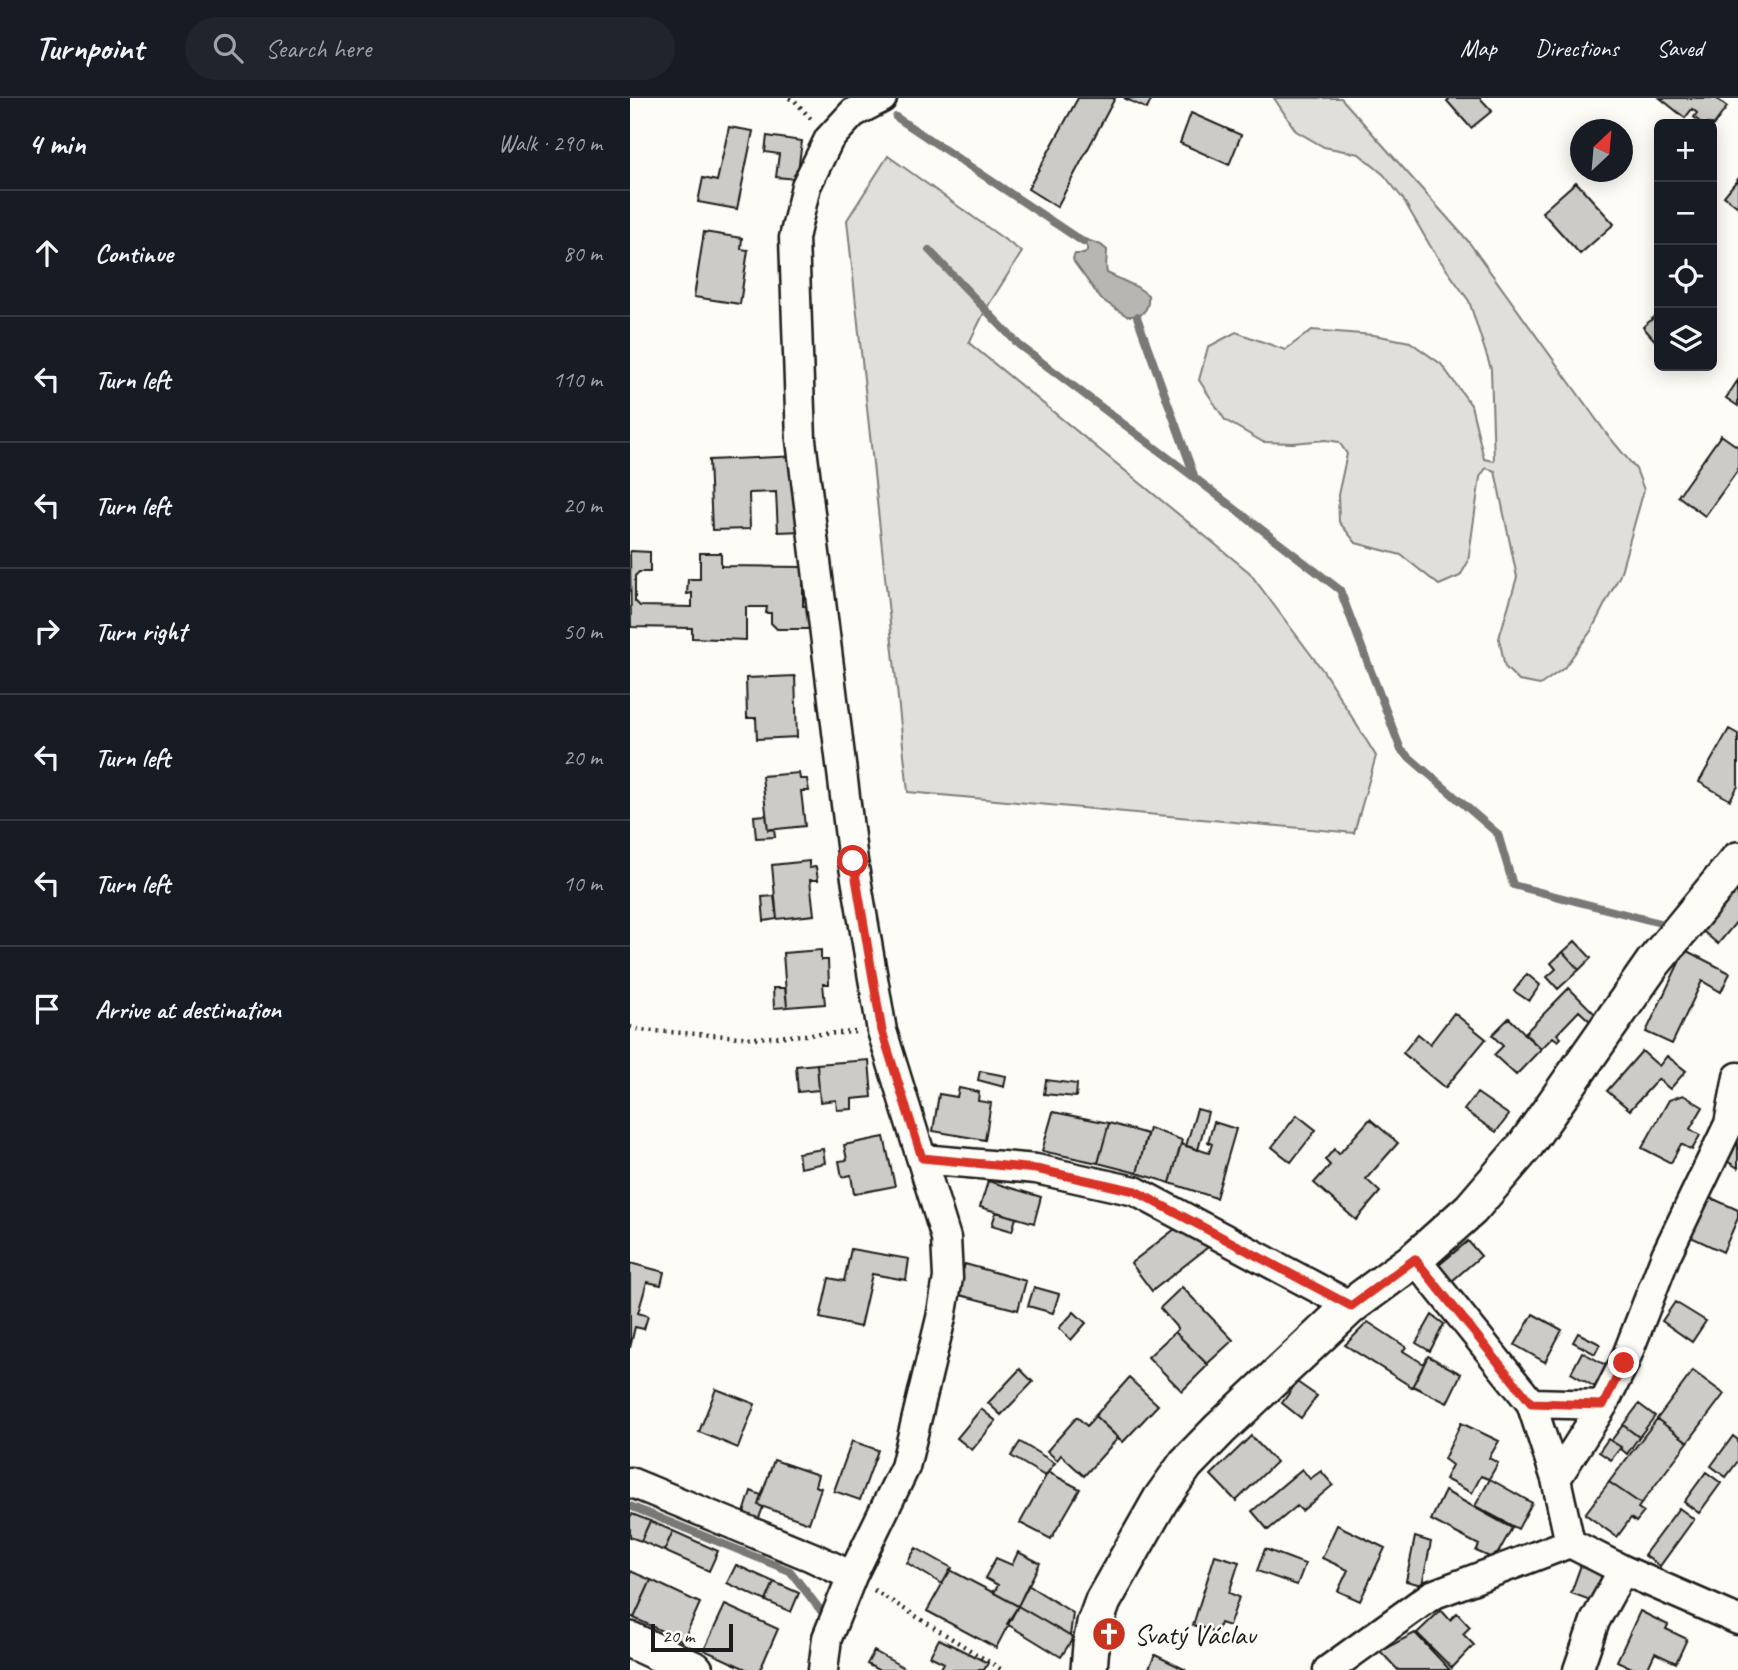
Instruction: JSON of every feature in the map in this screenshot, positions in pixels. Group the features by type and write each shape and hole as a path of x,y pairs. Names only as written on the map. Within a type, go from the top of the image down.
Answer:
{"street":[{"path":"823,1670 827,1638 852,1576 905,1467 948,1278 946,1238 882,1031 853,861 801,440 794,238 806,186 830,139 853,113 882,98"},
{"path":"1089,1670 1093,1634 1102,1601 1161,1499 1186,1464 1351,1306 1415,1259 1471,1209 1525,1146 1653,963 1738,860"},
{"path":"1556,1479 1603,1405 1624,1363 1666,1255 1728,1124 1738,1077"},
{"path":"922,1158 1036,1169 1135,1191 1351,1306"},
{"path":"1415,1259 1531,1403 1556,1479 1570,1543"},
{"path":"1531,1403 1603,1405"},
{"path":"630,1482 852,1576"},
{"path":"1328,1670 1432,1595 1570,1543 1623,1570 1734,1610"},
{"path":"1578,1670 1595,1621 1623,1570"},
{"path":"630,1640 695,1670"}],"path":[{"path":"630,1027 640,1030 755,1038 882,1031"},
{"path":"852,1576 1002,1670"}],"shaded area":[{"path":"1274,98 1341,98 1468,241 1606,433 1636,469 1644,490 1620,575 1591,631 1564,668 1540,685 1519,681 1505,667 1499,638 1517,577 1495,471 1486,468 1480,477 1468,562 1460,576 1439,585 1401,555 1356,543 1339,522 1338,495 1347,454 1339,442 1263,442 1225,420 1199,380 1208,347 1236,332 1285,350 1312,330 1374,335 1410,342 1441,364 1471,405 1484,459 1494,461 1491,369 1469,301 1432,249 1403,199 1384,175 1359,154 1324,147 1296,131"},
{"path":"888,156 1022,252 986,309 969,343 1249,572 1324,672 1376,756 1354,833 908,792 847,220"},
{"path":"1079,237 1107,250 1107,273 1148,295 1144,312 1139,316 1127,316 1101,299 1074,262 1075,254 1084,254 1087,251"}],"building":[{"path":"1078,98 1115,98 1057,207 1028,189"},
{"path":"1124,98 1152,98 1147,109"},
{"path":"1450,98 1480,98 1492,111 1471,128 1447,101"},
{"path":"1660,98 1716,98 1727,107 1717,120 1696,119 1694,117 1697,113 1692,109 1685,118"},
{"path":"1191,113 1241,135 1229,165 1180,143"},
{"path":"729,127 753,131 737,209 698,202 703,178 717,181"},
{"path":"767,136 802,141 797,179 776,177 779,154 765,152"},
{"path":"1738,179 1738,207 1724,196"},
{"path":"1576,182 1614,224 1580,254 1542,212"},
{"path":"704,232 742,238 741,249 748,250 740,304 694,297"},
{"path":"1654,317 1654,339 1643,327"},
{"path":"1738,380 1738,406 1726,398"},
{"path":"1721,435 1738,447 1738,470 1705,516 1678,496"},
{"path":"799,456 803,531 778,532 776,492 749,493 750,529 712,530 709,460"},
{"path":"631,551 650,552 650,572 639,572 635,576 635,601 640,606 692,607 692,593 687,594 688,579 700,579 700,553 721,553 721,566 803,567 803,606 811,606 813,629 777,629 771,623 771,613 766,613 767,607 746,607 746,640 692,638 692,628 631,627"},
{"path":"795,676 797,737 757,739 756,718 747,718 746,678"},
{"path":"1729,729 1738,734 1738,786 1730,800 1699,782"},
{"path":"799,773 800,779 807,779 809,791 801,791 805,826 768,830 762,776"},
{"path":"766,815 768,830 774,829 775,837 756,838 754,816"},
{"path":"809,861 809,868 816,867 818,880 810,880 814,915 777,919 772,865"},
{"path":"1738,881 1738,920 1718,944 1698,927"},
{"path":"774,896 777,919 764,921 762,897"},
{"path":"1575,941 1591,958 1579,970 1563,952"},
{"path":"821,950 821,960 828,960 829,984 823,984 825,1004 787,1007 783,953"},
{"path":"1685,950 1730,973 1721,992 1702,981 1672,1044 1646,1032"},
{"path":"1563,952 1579,970 1558,989 1547,977 1556,969 1551,963"},
{"path":"1527,974 1540,985 1529,1001 1514,991"},
{"path":"773,988 785,988 787,1007 774,1008"},
{"path":"1569,988 1599,1018 1594,1025 1579,1011 1557,1034 1561,1038 1558,1041 1553,1037 1541,1049 1524,1034"},
{"path":"1454,1013 1486,1039 1445,1088 1403,1053 1418,1034 1430,1044"},
{"path":"1509,1018 1541,1049 1516,1075 1494,1055 1503,1046 1492,1035"},
{"path":"1642,1051 1659,1066 1667,1056 1686,1071 1670,1089 1658,1079 1630,1110 1607,1091"},
{"path":"869,1060 872,1097 852,1099 852,1109 837,1110 836,1100 820,1102 817,1064"},
{"path":"817,1064 819,1090 798,1092 796,1066"},
{"path":"980,1071 1006,1076 1004,1087 978,1080"},
{"path":"1046,1080 1077,1084 1076,1097 1044,1094"},
{"path":"959,1088 979,1092 978,1101 991,1103 985,1140 933,1131 939,1094 957,1097"},
{"path":"1477,1093 1509,1115 1496,1132 1464,1110"},
{"path":"1683,1095 1703,1107 1690,1129 1700,1135 1692,1150 1681,1144 1671,1163 1642,1148 1669,1100"},
{"path":"1197,1109 1208,1112 1198,1150 1186,1146"},
{"path":"1053,1112 1109,1123 1098,1163 1042,1151"},
{"path":"1297,1115 1316,1130 1291,1162 1272,1147"},
{"path":"1370,1119 1398,1143 1366,1179 1380,1192 1356,1220 1314,1183 1330,1165 1325,1160 1334,1149 1339,1154"},
{"path":"1214,1122 1236,1129 1216,1198 1170,1183 1181,1144 1209,1153 1212,1144 1208,1142"},
{"path":"1109,1123 1147,1134 1137,1173 1098,1163"},
{"path":"1149,1128 1182,1140 1170,1183 1137,1173"},
{"path":"1738,1133 1738,1168 1722,1158"},
{"path":"884,1137 895,1186 854,1194 851,1175 842,1177 839,1161 847,1160 844,1145"},
{"path":"823,1149 825,1163 800,1168 798,1153"},
{"path":"988,1181 1041,1197 1034,1223 980,1207"},
{"path":"1709,1197 1738,1210 1738,1218 1723,1252 1691,1237"},
{"path":"996,1212 1016,1218 1012,1231 992,1225"},
{"path":"1175,1229 1212,1244 1152,1291 1131,1263"},
{"path":"1468,1241 1481,1256 1452,1281 1439,1265"},
{"path":"851,1249 909,1259 906,1280 872,1274 860,1327 820,1318 829,1278 844,1281"},
{"path":"630,1263 664,1272 661,1285 647,1282 638,1313 648,1316 644,1329 635,1327 630,1348"},
{"path":"965,1264 1026,1281 1018,1310 956,1294"},
{"path":"1034,1287 1059,1294 1053,1313 1028,1306"},
{"path":"1182,1287 1233,1340 1207,1364 1175,1332 1178,1329 1160,1308"},
{"path":"1675,1302 1706,1321 1692,1342 1662,1321"},
{"path":"1074,1312 1086,1323 1071,1340 1059,1328"},
{"path":"1533,1314 1562,1330 1545,1362 1515,1345"},
{"path":"1432,1315 1444,1324 1430,1351 1416,1343"},
{"path":"1368,1322 1406,1347 1403,1351 1424,1364 1412,1387 1345,1345"},
{"path":"1175,1332 1208,1365 1182,1391 1148,1357"},
{"path":"1578,1333 1600,1344 1595,1354 1573,1342"},
{"path":"1582,1352 1607,1366 1595,1387 1571,1373"},
{"path":"1428,1356 1461,1374 1447,1403 1412,1387"},
{"path":"1020,1369 1033,1382 1001,1415 988,1403"},
{"path":"1693,1371 1724,1394 1688,1442 1657,1419"},
{"path":"1129,1378 1158,1405 1123,1442 1095,1416"},
{"path":"1297,1382 1317,1396 1301,1418 1282,1403"},
{"path":"716,1389 755,1404 738,1448 699,1432"},
{"path":"1639,1404 1655,1416 1639,1437 1623,1425"},
{"path":"981,1409 996,1421 972,1450 957,1438"},
{"path":"1095,1416 1118,1438 1084,1476 1061,1455 1057,1460 1047,1451 1077,1417 1087,1426"},
{"path":"1657,1419 1688,1442 1641,1504 1609,1482"},
{"path":"1461,1423 1499,1441 1489,1458 1498,1463 1489,1479 1481,1476 1472,1493 1445,1479 1452,1465 1444,1459"},
{"path":"1623,1425 1639,1437 1627,1454 1611,1441"},
{"path":"1251,1436 1276,1462 1236,1501 1211,1475"},
{"path":"1733,1436 1738,1440 1738,1461 1726,1477 1711,1466"},
{"path":"1608,1439 1621,1447 1611,1460 1599,1452"},
{"path":"852,1441 878,1450 860,1500 834,1491"},
{"path":"1020,1442 1055,1463 1045,1476 1011,1456"},
{"path":"774,1460 818,1475 815,1486 821,1488 809,1523 758,1505"},
{"path":"1302,1469 1310,1479 1321,1471 1333,1485 1302,1511 1297,1506 1268,1530 1252,1511"},
{"path":"1048,1472 1080,1489 1051,1539 1020,1523"},
{"path":"1706,1472 1721,1483 1699,1513 1684,1502"},
{"path":"1490,1479 1532,1503 1518,1529 1475,1506"},
{"path":"1609,1482 1641,1504 1638,1508 1644,1512 1636,1522 1631,1518 1617,1537 1585,1514"},
{"path":"751,1491 761,1495 758,1505 763,1507 758,1521 743,1516"},
{"path":"1445,1491 1512,1528 1498,1553 1492,1558 1476,1551 1479,1545 1431,1520"},
{"path":"1679,1508 1694,1519 1660,1566 1644,1555"},
{"path":"632,1514 650,1521 641,1541 630,1537"},
{"path":"650,1521 673,1531 664,1551 641,1541"},
{"path":"1337,1525 1385,1548 1360,1601 1338,1591 1348,1570 1322,1558"},
{"path":"673,1531 718,1551 709,1571 664,1551"},
{"path":"1415,1537 1431,1542 1422,1585 1406,1581"},
{"path":"916,1548 952,1568 942,1584 907,1563"},
{"path":"1265,1549 1305,1564 1297,1585 1257,1571"},
{"path":"1018,1552 1040,1563 1018,1606 994,1593 998,1585 985,1578 996,1558 1012,1565"},
{"path":"1215,1555 1239,1562 1229,1593 1239,1597 1229,1626 1220,1623 1217,1632 1193,1625"},
{"path":"736,1565 774,1582 766,1601 727,1583"},
{"path":"1581,1565 1603,1572 1593,1601 1571,1593"},
{"path":"950,1570 1018,1606 996,1648 927,1611"},
{"path":"630,1571 651,1580 634,1618 630,1616"},
{"path":"651,1580 700,1603 683,1641 634,1618"},
{"path":"774,1582 799,1593 791,1612 766,1601"},
{"path":"1028,1585 1073,1613 1070,1636 1018,1606"},
{"path":"725,1605 778,1629 760,1670 748,1670 704,1650"},
{"path":"1018,1606 1073,1638 1061,1657 1007,1624"},
{"path":"1441,1610 1450,1620 1457,1613 1470,1627 1463,1634 1474,1645 1452,1668 1417,1633"},
{"path":"1640,1611 1668,1625 1666,1629 1687,1639 1676,1663 1655,1653 1647,1670 1636,1670 1617,1661"},
{"name":"Svatý Václav","path":"1103,1622 1120,1626 1115,1646 1098,1641"},
{"path":"1415,1633 1450,1670 1398,1670 1380,1651"},
{"path":"939,1639 988,1663 984,1670 940,1670 944,1663 930,1656"},
{"path":"874,1651 908,1670 878,1670 867,1664"},
{"path":"1155,1655 1186,1670 1148,1670"}],"waterway":[{"path":"896,117 1083,242"},
{"path":"929,250 1019,345 1195,478"},
{"path":"1137,317 1195,478 1340,590 1401,750 1498,834 1513,885 1664,924"},
{"path":"630,1506 790,1571 825,1616"}],"place":[{"name":"Svatý Václav","path":"1109,1634"}],"route":[{"path":"853,861 882,1031 922,1158 1036,1169 1135,1191 1351,1306 1415,1259 1531,1403 1603,1405 1624,1363"}]}
